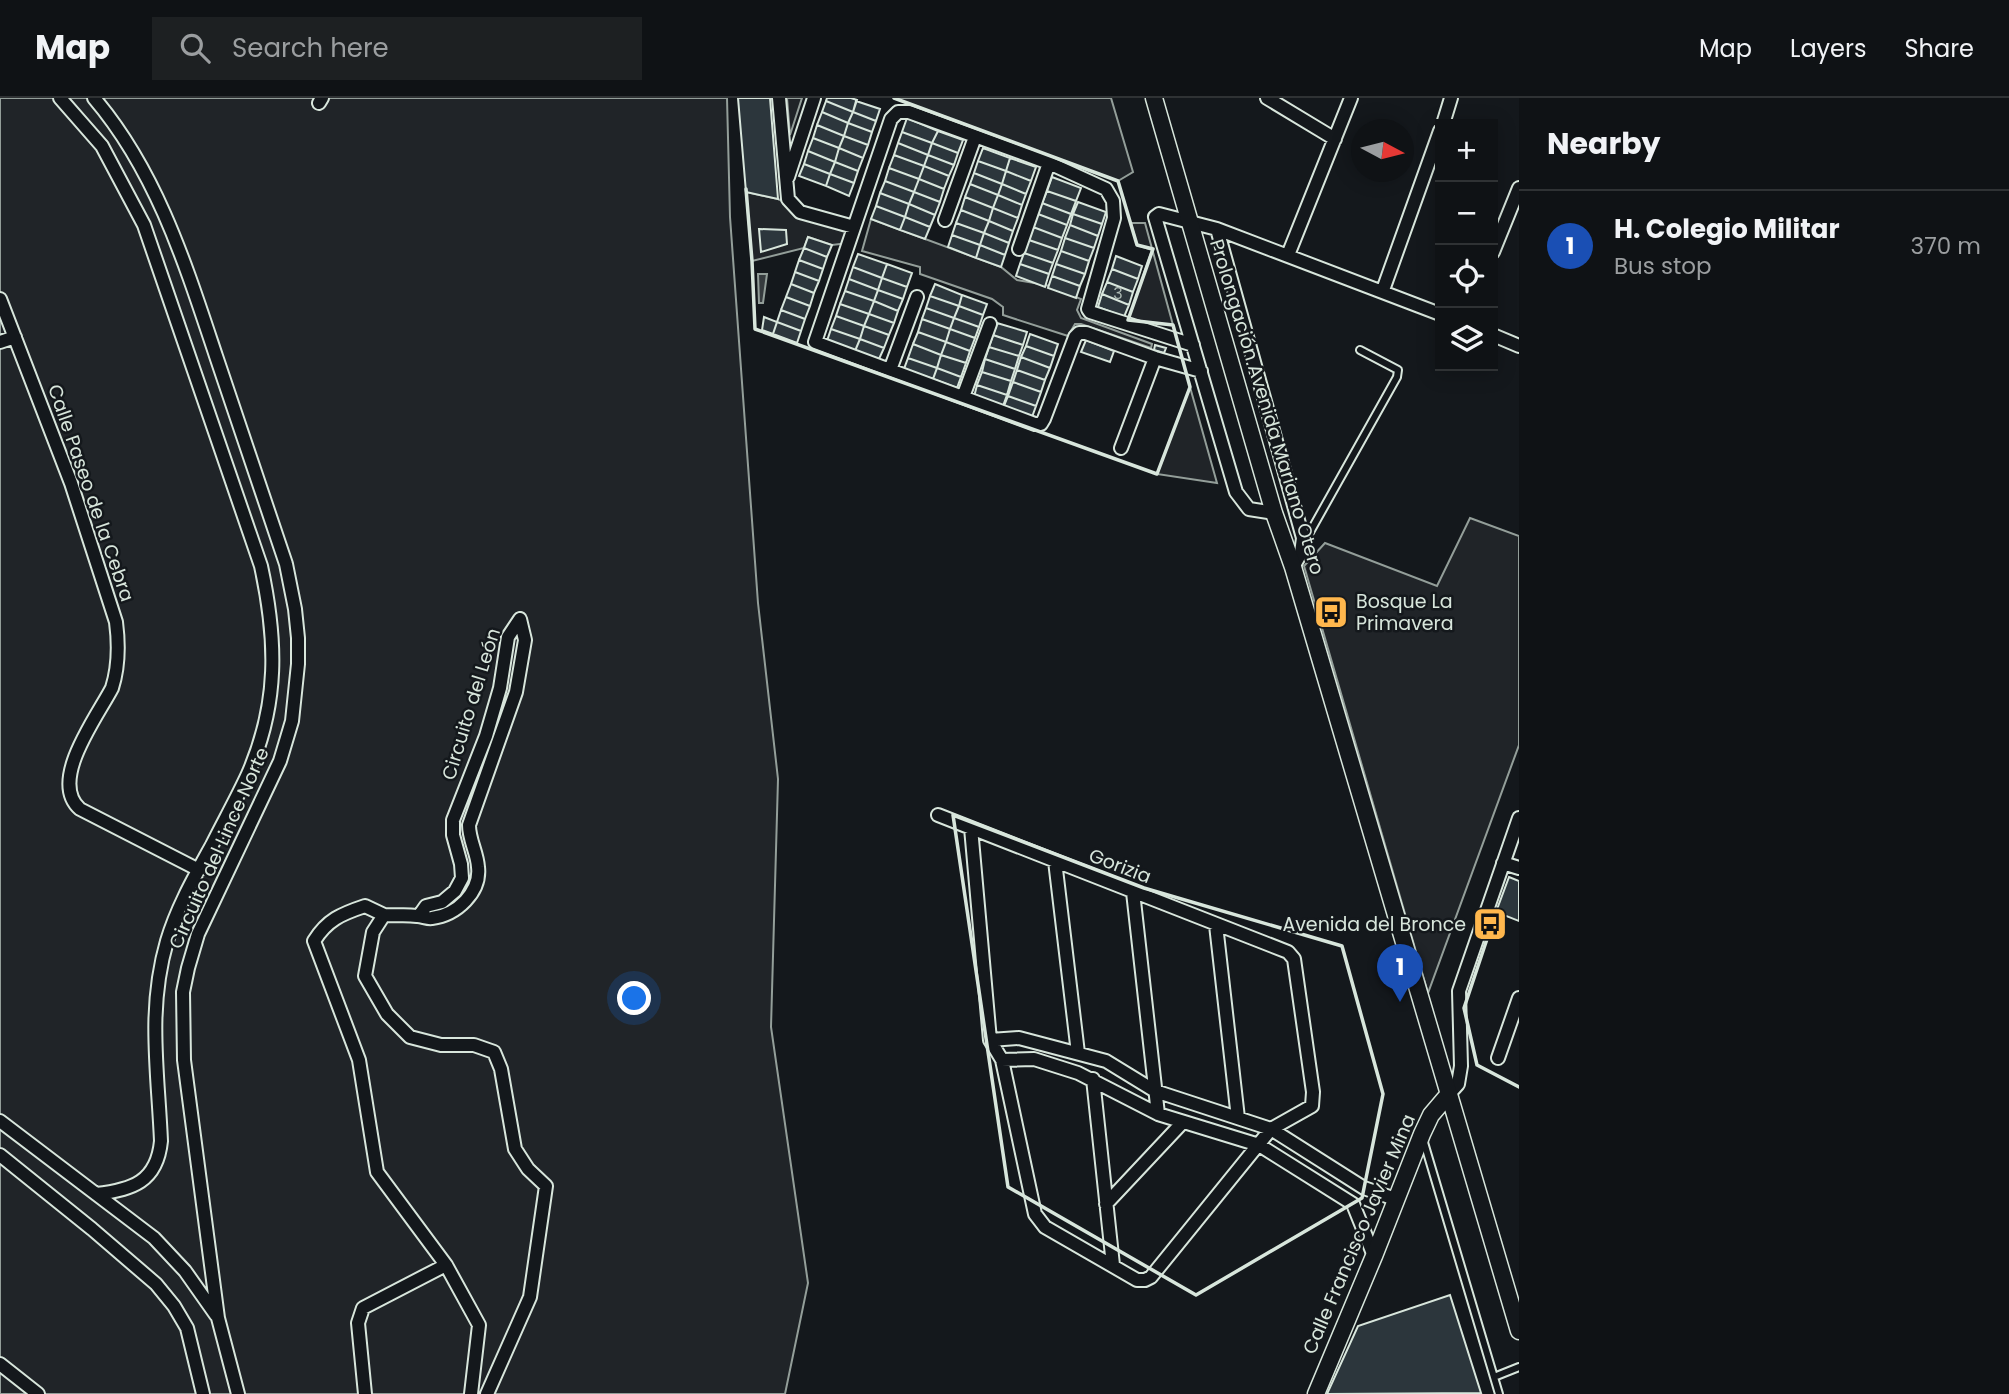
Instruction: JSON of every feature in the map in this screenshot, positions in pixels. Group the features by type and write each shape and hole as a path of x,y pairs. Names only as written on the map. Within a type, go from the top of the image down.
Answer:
{"street":[{"name":"Circuito del Lince Norte","path":"60,98 102,146 144,225 261,566 271,612 274,657 270,696 248,773 174,918 163,955 154,1018 161,1141 158,1156 152,1170 142,1182 122,1190 96,1194"},
{"name":"Circuito del Lince Norte","path":"94,98 121,133 141,167 183,255 286,564 295,608 298,664 292,721 280,761 198,934 183,992 184,1060 218,1318"},
{"path":"779,98 788,199 800,212 854,227"},
{"path":"786,184 814,98"},
{"name":"Prolongación Avenida Mariano Otero","path":"1154,98 1274,513 1293,568 1448,1095 1517,1315 1519,1331"},
{"path":"1267,98 1335,139"},
{"path":"1288,255 1352,98"},
{"path":"1445,119 1451,98"},
{"path":"1193,345 1090,312 1088,309 1114,218 1113,201 1106,189 1049,163 909,112 898,112 891,119 815,342 1041,424 1075,337 1079,333 1200,371"},
{"path":"945,220 975,137"},
{"path":"1383,290 1435,145"},
{"path":"1019,249 1049,163"},
{"path":"1496,245 1519,188"},
{"path":"1274,513 1250,509 1236,492 1155,217 1159,214 1217,229 1435,312"},
{"path":"1217,229 1303,538 1303,545 1293,568"},
{"path":"890,370 917,297"},
{"name":"Calle Paseo de la Cebra","path":"0,299 71,483 116,622 116,677 70,771 68,783 71,800 80,809 199,870"},
{"path":"964,397 990,324"},
{"path":"0,342 15,337"},
{"path":"1498,337 1519,346"},
{"path":"1121,448 1155,358"},
{"name":"Circuito del León","path":"419,916 426,906 442,902 455,891 462,878 453,835 453,820 486,736 508,637 520,619 524,640 516,692 469,825 469,837 478,866 478,880 468,900 455,911 432,919 384,915 365,906 349,911 324,925 314,941 359,1059 377,1172 446,1265"},
{"name":"Gorizia","path":"938,815 1288,951 1294,959 1313,1092 1312,1105 1271,1129"},
{"path":"1448,1095 1458,1084 1461,1066 1459,990 1503,863 1516,839 1519,818"},
{"path":"971,828 990,1040 1002,1060 1035,1214 1045,1227 1137,1280 1145,1280 1151,1277 1271,1129"},
{"path":"1055,861 1077,1053"},
{"path":"1503,863 1519,869"},
{"path":"1133,892 1158,1114"},
{"path":"384,915 373,932 365,976 387,1014 410,1037 441,1045 474,1045 494,1052 500,1069 515,1149 528,1169 546,1186 530,1297 487,1394"},
{"path":"1216,925 1238,1118"},
{"path":"1498,1058 1519,998"},
{"path":"990,1040 1020,1038 1105,1061 1155,1091 1271,1129 1364,1188 1395,1199"},
{"path":"1002,1060 1034,1059 1093,1079 1158,1114 1259,1145 1353,1204 1374,1256"},
{"path":"1093,1079 1113,1265"},
{"name":"Calle Francisco Javier Mina","path":"1316,1394 1422,1133 1448,1095"},
{"path":"0,1121 154,1238 185,1271 218,1318 238,1394"},
{"path":"1106,1204 1183,1122"},
{"path":"0,1156 156,1284 187,1328 203,1394"},
{"path":"1353,1204 1364,1188"},
{"path":"365,1394 358,1323 363,1308 446,1265 479,1325 471,1394"},
{"path":"0,1364 38,1394"}],"lane":[{"path":"1303,545 1397,377 1398,370 1393,366 1360,350"},
{"path":"1422,1133 1499,1394"},
{"path":"1494,1377 1519,1367"}],"shaded area":[{"path":"0,98 727,98 730,217 758,603 778,779 771,1027 808,1283 785,1394 0,1394"},
{"path":"787,98 802,98 790,135"},
{"path":"894,98 1111,98 1133,172 1118,181"},
{"path":"746,192 778,199 852,234 848,243 832,245 808,237 804,248 752,261"},
{"path":"871,219 1001,267 1017,280 1046,285 1081,299 1077,310 1081,318 1152,344 1151,348 1081,324 1075,324 1068,336 1003,315 1003,307 992,299 920,274 920,267 862,251"},
{"path":"1131,223 1145,223 1173,325 1128,320 1152,250 1137,245"},
{"path":"758,274 767,274 763,303 759,303"},
{"path":"1190,387 1217,483 1157,474"},
{"path":"1470,518 1519,536 1519,745 1428,993 1304,566 1325,543 1437,586"}],"building":[{"path":"738,98 770,98 778,199 746,192"},
{"path":"827,98 857,100 853,112 826,101"},
{"path":"826,101 853,112 848,123 822,112"},
{"path":"856,101 880,109 876,121 853,112"},
{"path":"822,112 848,123 844,136 817,125"},
{"path":"853,112 876,121 872,132 848,123"},
{"path":"907,118 938,131 932,143 902,132"},
{"path":"848,123 872,132 868,145 844,136"},
{"path":"817,125 844,136 839,148 813,138"},
{"path":"938,131 963,140 958,153 932,143"},
{"path":"902,132 932,143 928,155 898,143"},
{"path":"844,136 868,145 863,158 839,148"},
{"path":"813,138 839,148 835,162 808,151"},
{"path":"898,143 928,155 924,166 894,155"},
{"path":"932,143 958,153 954,165 928,155"},
{"path":"839,148 863,158 858,171 835,162"},
{"path":"983,148 1010,158 1006,171 978,161"},
{"path":"808,151 835,162 830,174 804,164"},
{"path":"894,155 924,166 919,179 889,168"},
{"path":"928,155 954,165 949,176 924,166"},
{"path":"1010,158 1036,167 1031,181 1006,171"},
{"path":"978,161 1006,171 1002,184 974,173"},
{"path":"835,162 858,171 854,183 830,174"},
{"path":"804,164 830,174 826,186 799,176"},
{"path":"924,166 949,176 944,189 919,179"},
{"path":"889,168 919,179 914,192 885,181"},
{"path":"1006,171 1031,181 1026,194 1002,184"},
{"path":"974,173 1002,184 998,195 970,184"},
{"path":"830,174 854,183 849,196 826,186"},
{"path":"1052,177 1081,188 1076,201 1047,191"},
{"path":"919,179 944,189 940,202 914,192"},
{"path":"885,181 914,192 909,204 880,193"},
{"path":"970,184 998,195 993,208 965,197"},
{"path":"1002,184 1026,194 1022,205 998,195"},
{"path":"1047,191 1076,201 1071,214 1042,203"},
{"path":"914,192 940,202 935,215 909,204"},
{"path":"880,193 909,204 905,217 876,206"},
{"path":"998,195 1022,205 1018,218 993,208"},
{"path":"965,197 993,208 989,221 961,210"},
{"path":"1078,202 1106,212 1102,224 1073,214"},
{"path":"1042,203 1071,214 1067,225 1038,214"},
{"path":"909,204 935,215 930,227 905,217"},
{"path":"876,206 905,217 900,230 871,219"},
{"path":"993,208 1018,218 1013,231 989,221"},
{"path":"961,210 989,221 984,233 956,223"},
{"path":"1038,214 1067,225 1062,238 1033,227"},
{"path":"1073,214 1102,224 1098,236 1070,225"},
{"path":"905,217 930,227 925,239 900,230"},
{"path":"989,221 1013,231 1009,243 984,233"},
{"path":"956,223 984,233 980,245 952,235"},
{"path":"1070,225 1098,236 1094,248 1065,238"},
{"path":"1033,227 1062,238 1058,250 1029,240"},
{"path":"759,229 786,230 787,244 761,252"},
{"path":"984,233 1009,243 1005,255 980,245"},
{"path":"952,235 980,245 976,258 948,247"},
{"path":"808,237 832,245 827,257 804,248"},
{"path":"1065,238 1094,248 1089,261 1061,251"},
{"path":"1029,240 1058,250 1053,263 1024,253"},
{"path":"980,245 1005,255 1001,267 976,258"},
{"path":"804,248 827,257 823,269 799,260"},
{"path":"1061,251 1089,261 1085,274 1056,264"},
{"path":"1024,253 1053,263 1049,274 1020,264"},
{"path":"858,254 887,264 882,278 853,267"},
{"path":"1116,256 1142,266 1138,279 1112,269"},
{"path":"799,260 823,269 819,281 795,272"},
{"path":"887,264 912,273 907,287 882,278"},
{"path":"1020,264 1049,274 1045,287 1016,276"},
{"path":"1056,264 1085,274 1080,286 1052,276"},
{"path":"853,267 882,278 878,290 849,279"},
{"path":"1112,269 1138,279 1133,292 1107,282"},
{"path":"795,272 819,281 814,293 791,284"},
{"path":"1052,276 1080,286 1076,298 1048,288"},
{"path":"882,278 907,287 903,299 878,290"},
{"path":"849,279 878,290 874,301 845,291"},
{"path":"1107,282 1133,292 1129,305 1102,294"},
{"path":"791,284 814,293 810,306 786,297"},
{"path":"935,284 962,295 959,306 930,296"},
{"path":"878,290 903,299 898,311 874,301"},
{"path":"845,291 874,301 869,314 840,304"},
{"path":"1102,294 1129,305 1124,317 1098,307"},
{"path":"962,295 987,304 983,315 959,306"},
{"path":"930,296 959,306 954,318 926,308"},
{"path":"786,297 810,306 805,319 781,310"},
{"path":"874,301 898,311 894,323 869,314"},
{"path":"840,304 869,314 864,326 836,316"},
{"path":"959,306 983,315 979,327 954,318"},
{"path":"926,308 954,318 950,329 922,319"},
{"path":"781,310 805,319 801,331 777,322"},
{"path":"869,314 894,323 889,335 864,326"},
{"path":"836,316 864,326 860,339 831,329"},
{"path":"764,317 777,322 773,334 762,330"},
{"path":"954,318 979,327 975,338 950,329"},
{"path":"922,319 950,329 946,342 918,332"},
{"path":"777,322 801,331 797,343 773,334"},
{"path":"997,323 1027,332 1023,345 993,335"},
{"path":"864,326 889,335 884,348 860,339"},
{"path":"831,329 860,339 855,351 827,341"},
{"path":"950,329 975,338 970,351 946,342"},
{"path":"918,332 946,342 941,355 913,344"},
{"path":"1030,334 1058,344 1054,356 1026,346"},
{"path":"993,335 1023,345 1019,356 989,347"},
{"path":"860,339 884,348 879,359 855,351"},
{"path":"1086,340 1114,351 1110,362 1081,352"},
{"path":"946,342 970,351 966,363 941,355"},
{"path":"913,344 941,355 937,368 908,358"},
{"path":"1155,345 1166,348 1164,353 1154,350"},
{"path":"1026,346 1054,356 1050,368 1021,357"},
{"path":"989,347 1019,356 1015,369 985,359"},
{"path":"941,355 966,363 961,377 937,368"},
{"path":"1021,357 1050,368 1045,380 1017,370"},
{"path":"908,358 937,368 933,379 904,369"},
{"path":"985,359 1015,369 1011,381 982,372"},
{"path":"937,368 961,377 957,388 933,379"},
{"path":"1017,370 1045,380 1041,392 1013,382"},
{"path":"982,372 1011,381 1007,395 977,385"},
{"path":"1013,382 1041,392 1036,406 1008,396"},
{"path":"977,385 1007,395 1003,406 974,397"},
{"path":"1008,396 1036,406 1032,417 1004,406"},
{"path":"1509,877 1519,881 1519,921 1496,912"},
{"path":"1450,1295 1481,1393 1327,1394 1358,1326"}],"wall":[{"path":"746,189 755,329 1157,474 1190,387 1173,325 1128,320 1153,249 1137,245 1118,181 894,98"},
{"path":"953,815 1144,888 1342,946 1383,1094 1362,1198 1196,1295 1008,1187 953,815"},
{"path":"1499,914 1496,912 1464,1008 1477,1065 1519,1087"}],"place":[{"name":"Bosque La Primavera","path":"1331,612"},
{"name":"Avenida del Bronce","path":"1490,924"},
{"name":"H. Colegio Militar","path":"1400,1002"}]}
